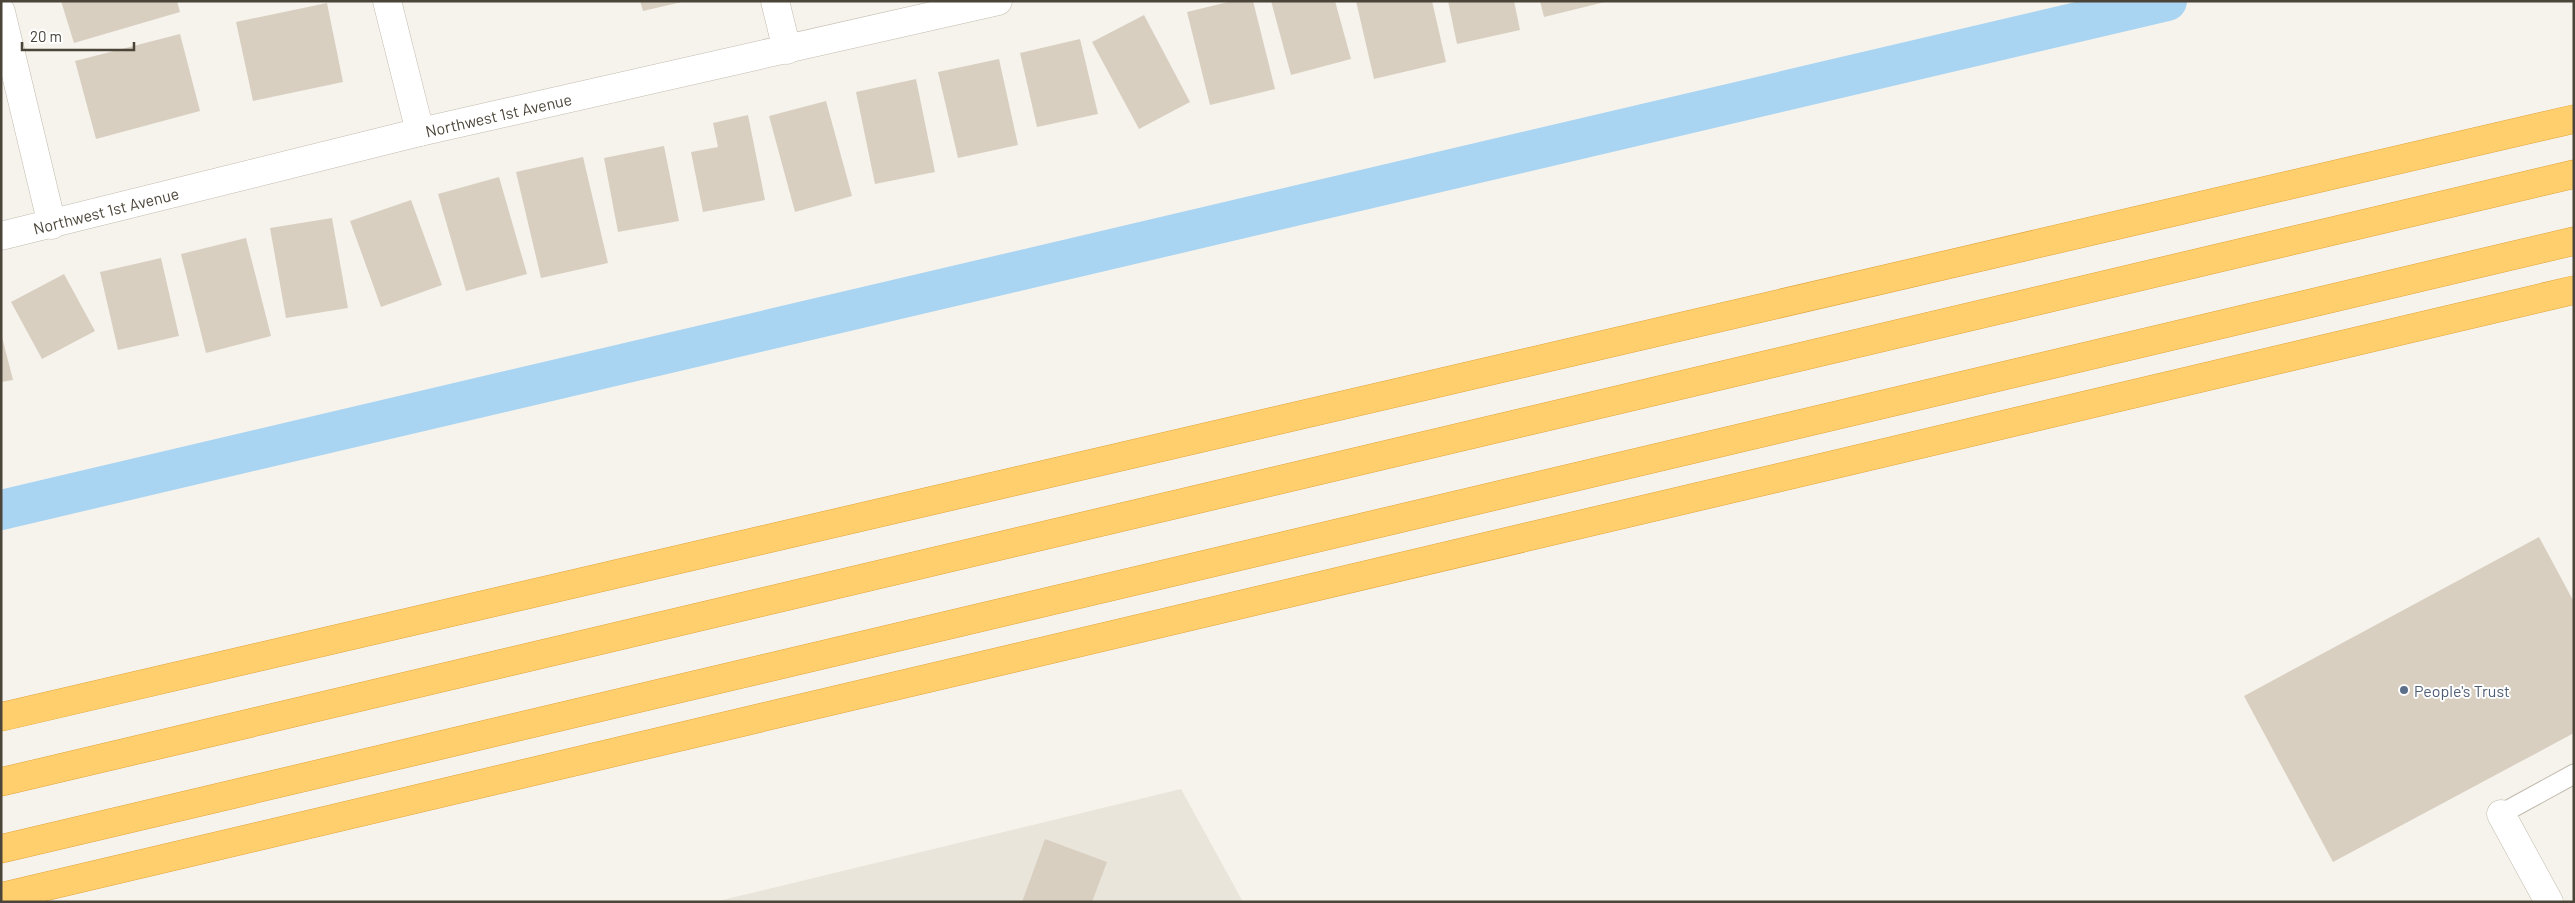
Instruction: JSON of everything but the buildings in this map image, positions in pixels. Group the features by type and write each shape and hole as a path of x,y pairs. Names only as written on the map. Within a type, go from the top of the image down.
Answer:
{"highway":[{"path":"1,717 2574,119"},
{"path":"1,782 2574,174"},
{"path":"1,849 2574,241"},
{"path":"1,897 2574,290"}],"street":[{"path":"387,1 420,132"},
{"path":"775,1 787,50"},
{"name":"Northwest 1st Avenue","path":"1,236 52,225 420,132 998,1"},
{"path":"1,12 52,225"},
{"path":"2501,814 2549,902"}],"lane":[{"path":"2501,814 2574,774"}],"shaded area":[{"path":"1181,789 1243,902 714,902"}],"waterway":[{"path":"1,510 2167,1"}],"place":[{"name":"People's Trust","path":"2404,690"}]}
